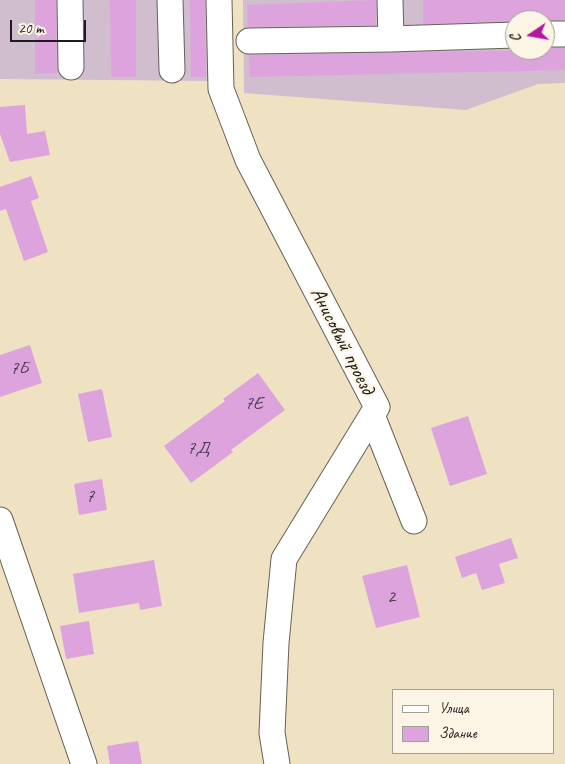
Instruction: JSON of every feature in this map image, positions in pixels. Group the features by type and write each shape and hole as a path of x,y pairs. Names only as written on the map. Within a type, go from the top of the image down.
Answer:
{"street":[{"path":"70,0 71,67"},
{"path":"170,0 172,70"},
{"name":"Анисовый проезд","path":"219,0 221,89 248,160 377,408 284,559 276,643 272,733 277,764"},
{"path":"390,0 392,39"},
{"path":"249,41 505,35"},
{"path":"372,415 414,521"},
{"path":"0,520 84,764"}],"shaded area":[{"path":"0,0 212,0 215,81 0,79"},
{"path":"243,0 565,0 565,83 538,84 466,110 244,93"}],"building":[{"path":"35,0 56,0 58,73 35,74"},
{"path":"110,0 136,0 136,77 111,77"},
{"path":"190,0 205,0 206,77 191,77"},
{"path":"376,0 376,25 248,27 247,5"},
{"path":"423,0 565,0 565,20 555,20 555,10 505,10 505,22 423,24"},
{"path":"555,48 565,48 565,70 250,77 249,55 505,51 505,60 555,60"},
{"path":"25,105 27,134 45,131 50,155 10,162 0,134 0,107"},
{"path":"31,176 39,198 31,201 48,252 24,261 6,209 0,211 0,187"},
{"path":"30,345 42,383 0,397 0,355"},
{"path":"258,373 285,410 231,450 233,452 191,483 164,446 225,401 223,399"},
{"path":"102,389 112,437 88,442 78,394"},
{"path":"468,416 487,474 450,486 431,428"},
{"path":"102,479 107,510 79,515 74,484"},
{"path":"511,538 518,558 499,564 505,583 482,590 476,573 462,578 455,557"},
{"path":"154,560 162,606 140,610 139,603 79,613 73,574"},
{"path":"407,565 420,617 376,628 362,576"},
{"path":"89,621 94,654 66,659 60,626"},
{"path":"138,741 142,764 110,764 107,746"}]}
